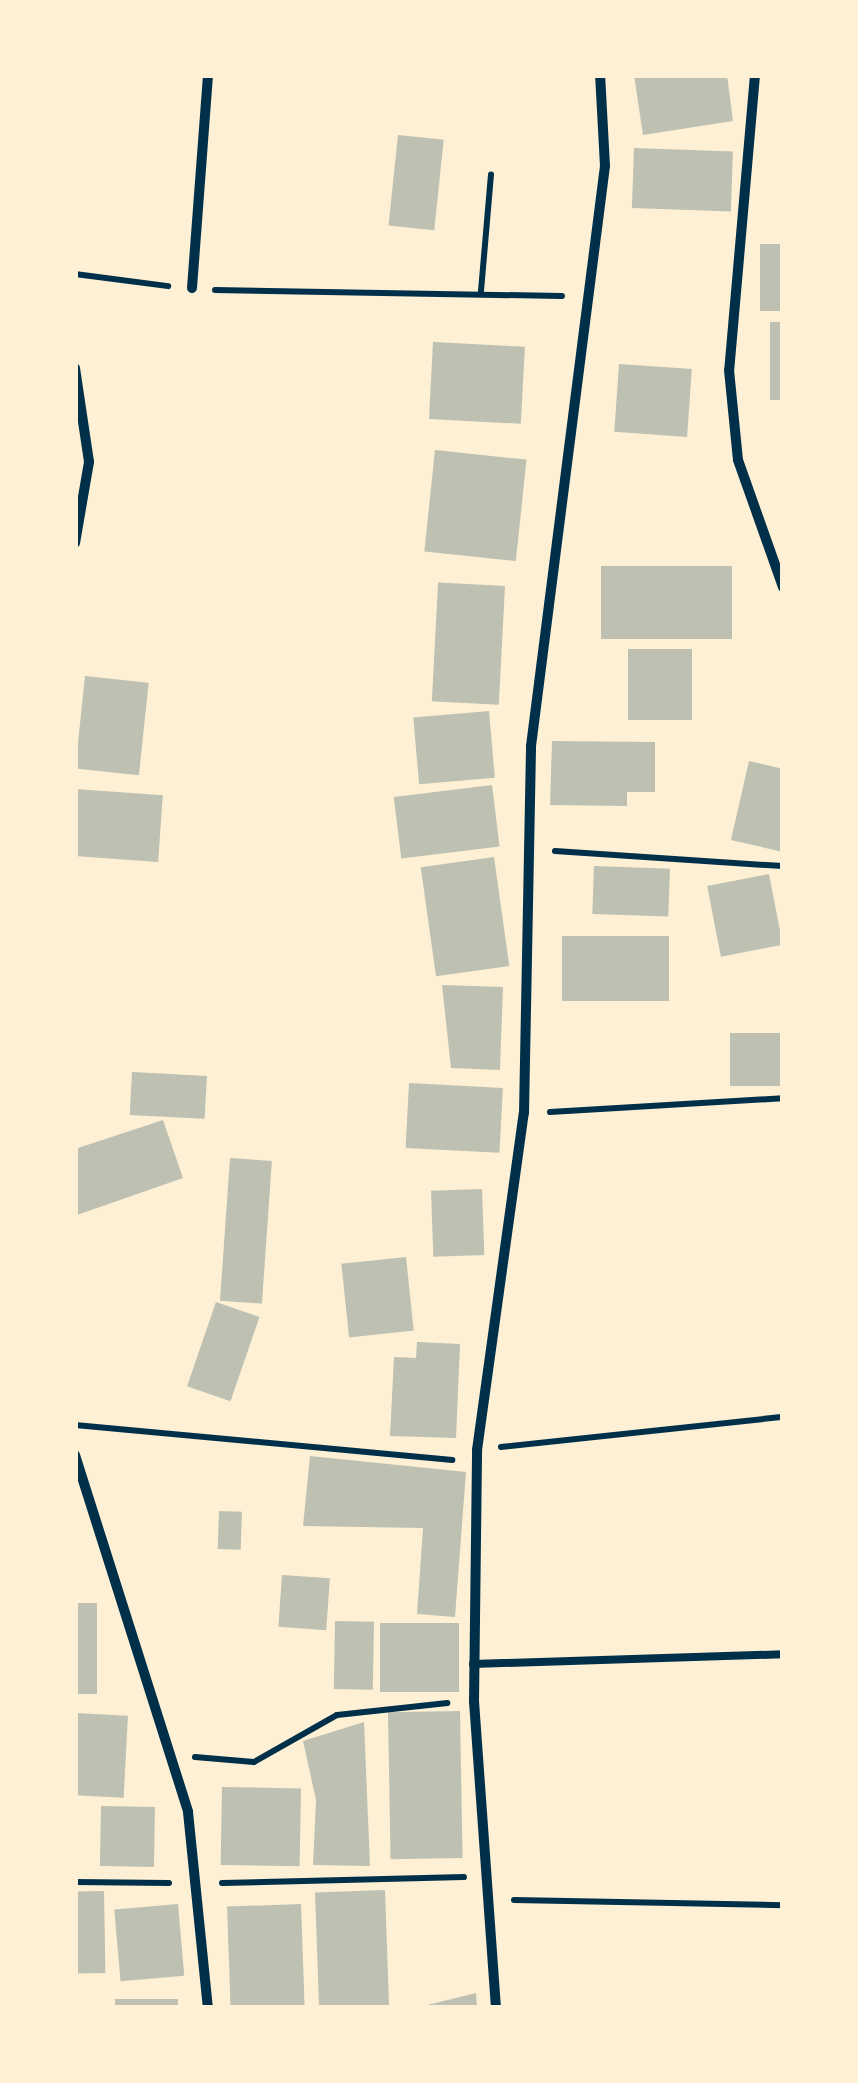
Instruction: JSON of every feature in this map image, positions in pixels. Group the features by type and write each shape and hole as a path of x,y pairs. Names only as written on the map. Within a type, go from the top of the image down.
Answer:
{"street":[{"path":"192,288 208,75"},
{"path":"496,2008 480,1877 473,1664 477,1462 524,1113 532,746 606,166 600,75"},
{"path":"755,75 729,370 738,460 783,586"},
{"path":"75,368 88,462 75,543"},
{"path":"75,1455 172,1752 201,1884 208,2008"}],"lane":[{"path":"473,1664 783,1654"}],"path":[{"path":"480,291 491,174"},
{"path":"75,274 192,288 480,291 588,298"},
{"path":"528,852 783,866"},
{"path":"524,1113 783,1098"},
{"path":"478,1450 783,1417"},
{"path":"75,1425 477,1462"},
{"path":"172,1752 254,1762 370,1705 474,1702"},
{"path":"75,1882 201,1884 480,1877"},
{"path":"482,1899 783,1906"}],"building":[{"path":"634,75 727,75 733,121 643,135"},
{"path":"398,135 444,140 434,230 388,226"},
{"path":"634,148 733,151 731,211 632,208"},
{"path":"760,244 783,244 783,311 760,311"},
{"path":"770,322 783,322 783,400 770,400"},
{"path":"433,342 525,347 521,424 429,419"},
{"path":"619,364 692,369 687,437 614,432"},
{"path":"435,450 526,460 516,561 424,551"},
{"path":"601,566 732,566 732,639 601,639"},
{"path":"438,582 505,586 499,705 432,701"},
{"path":"628,649 692,649 692,720 628,720"},
{"path":"85,676 149,683 139,775 75,768"},
{"path":"489,711 495,778 419,784 413,718"},
{"path":"552,741 655,742 655,792 627,792 627,806 550,805"},
{"path":"749,761 783,769 783,852 731,840"},
{"path":"492,785 500,847 401,859 394,797"},
{"path":"75,789 163,795 158,862 75,856"},
{"path":"494,857 509,966 436,976 421,867"},
{"path":"594,866 670,869 668,917 592,914"},
{"path":"769,874 783,945 721,957 707,886"},
{"path":"562,936 669,936 669,1001 562,1001"},
{"path":"442,985 503,987 500,1070 451,1068"},
{"path":"730,1033 783,1033 783,1086 730,1086"},
{"path":"132,1072 207,1076 205,1119 130,1115"},
{"path":"409,1083 503,1088 499,1153 406,1148"},
{"path":"163,1120 183,1178 77,1215 75,1149"},
{"path":"230,1158 272,1161 262,1304 220,1301"},
{"path":"482,1189 484,1255 433,1257 431,1191"},
{"path":"406,1257 414,1331 349,1337 341,1264"},
{"path":"216,1302 259,1317 231,1401 187,1386"},
{"path":"417,1342 460,1344 456,1438 390,1436 394,1357 416,1358"},
{"path":"310,1456 466,1472 455,1617 417,1614 423,1528 303,1526"},
{"path":"219,1511 242,1512 241,1550 218,1549"},
{"path":"282,1575 330,1578 326,1630 278,1627"},
{"path":"75,1603 97,1603 97,1694 75,1694"},
{"path":"335,1621 374,1622 373,1690 334,1689"},
{"path":"380,1623 459,1623 459,1692 380,1692"},
{"path":"460,1711 463,1858 391,1859 388,1712"},
{"path":"75,1713 128,1716 124,1798 75,1795"},
{"path":"364,1722 370,1866 313,1865 316,1800 303,1741"},
{"path":"222,1787 301,1788 300,1866 221,1865"},
{"path":"101,1806 155,1807 154,1867 100,1866"},
{"path":"385,1890 389,2008 319,2008 315,1892"},
{"path":"104,1891 105,1973 76,1973 75,1892"},
{"path":"178,1904 184,1976 121,1981 114,1910"},
{"path":"301,1904 305,2008 231,2008 227,1907"},
{"path":"476,1993 477,2008 419,2008 419,2007"},
{"path":"115,1999 178,1999 178,2008 115,2008"}]}
